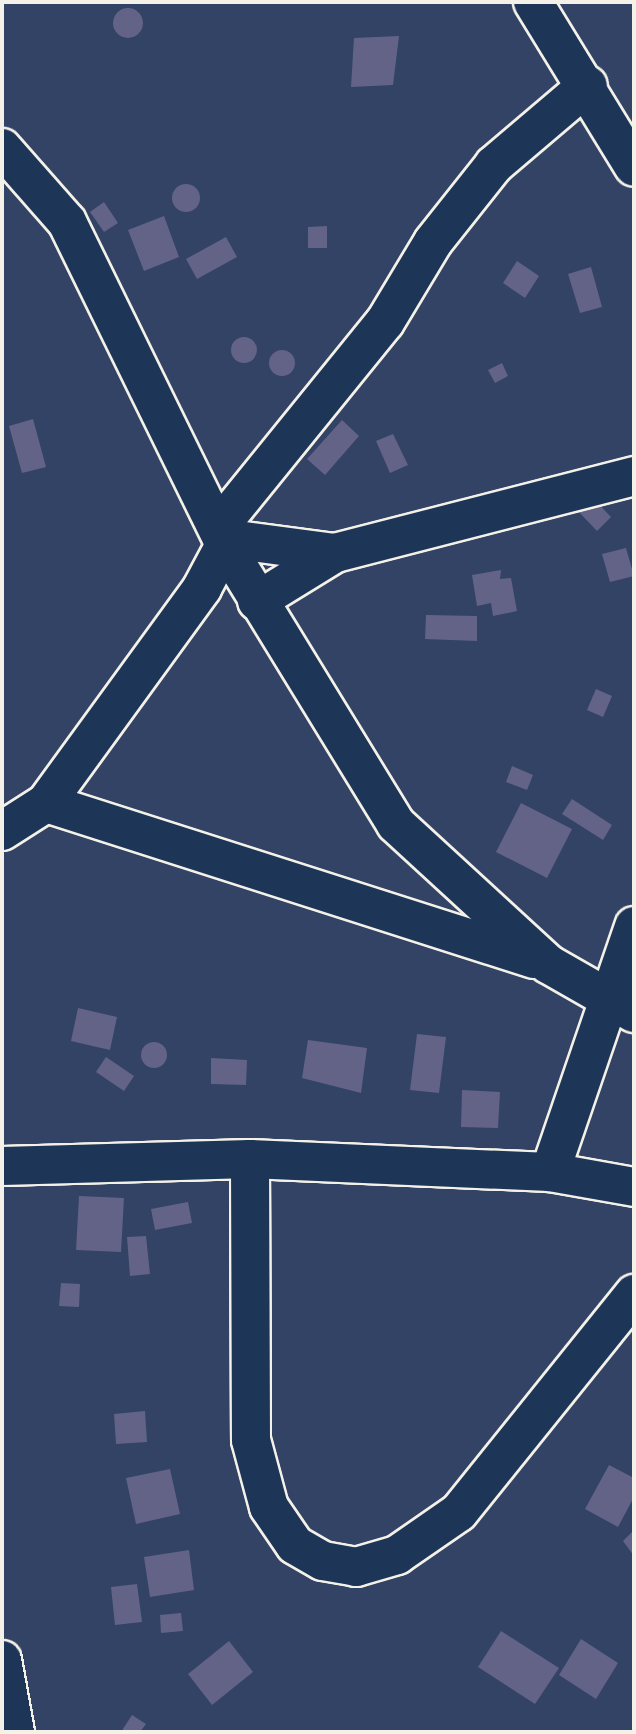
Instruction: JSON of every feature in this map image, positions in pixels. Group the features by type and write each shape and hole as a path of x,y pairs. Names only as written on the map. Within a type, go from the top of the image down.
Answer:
{"street":[{"path":"533,2 588,85 634,167"},
{"path":"2,831 46,803 202,589 222,537 385,323 433,242 494,165 588,85"},
{"path":"2,148 67,222 222,537 255,598 396,824 548,964"},
{"path":"202,589 255,598 335,553 634,476"},
{"path":"222,537 335,553"},
{"path":"46,803 548,964 621,1003"},
{"path":"550,1172 621,1003 634,926"},
{"path":"250,1159 251,1440 269,1507 295,1545 323,1561 356,1567 397,1555 459,1512 634,1294"},
{"path":"2,1166 250,1159 550,1172 634,1187"},
{"path":"2,1660 15,1732"}],"building":[{"path":"128,8 139,12 143,23 139,34 128,38 117,34 113,23 117,12"},
{"path":"399,36 393,85 351,87 354,38"},
{"path":"186,184 196,188 200,198 196,208 186,212 176,208 172,198 176,188"},
{"path":"104,202 118,223 104,232 90,212"},
{"path":"164,216 179,257 144,271 128,230"},
{"path":"327,226 327,248 308,248 308,227"},
{"path":"226,237 237,257 197,279 186,259"},
{"path":"517,261 539,276 525,298 503,283"},
{"path":"591,267 602,307 580,313 568,274"},
{"path":"244,337 253,341 257,350 253,359 244,363 235,359 231,350 235,341"},
{"path":"282,350 291,354 295,363 291,372 282,376 273,372 269,363 273,354"},
{"path":"502,363 508,376 495,383 488,370"},
{"path":"33,419 46,467 22,473 9,426"},
{"path":"342,420 359,436 325,475 307,459"},
{"path":"393,434 408,465 390,473 376,441"},
{"path":"590,495 611,517 597,531 576,509"},
{"path":"626,548 634,576 610,582 602,554"},
{"path":"501,570 500,579 511,578 517,611 493,616 491,603 477,606 472,575"},
{"path":"426,615 477,616 477,641 425,639"},
{"path":"596,689 612,696 603,717 587,710"},
{"path":"512,766 533,775 527,790 506,782"},
{"path":"572,799 612,825 603,840 562,814"},
{"path":"521,803 572,829 547,878 496,852"},
{"path":"78,1008 117,1017 110,1050 71,1041"},
{"path":"417,1034 446,1037 439,1093 410,1090"},
{"path":"308,1040 367,1048 361,1093 302,1078"},
{"path":"154,1042 163,1046 167,1055 163,1064 154,1068 145,1064 141,1055 145,1046"},
{"path":"106,1057 134,1076 124,1091 96,1072"},
{"path":"211,1058 247,1060 246,1085 211,1084"},
{"path":"462,1090 500,1092 498,1128 461,1127"},
{"path":"79,1196 124,1198 121,1252 76,1250"},
{"path":"188,1202 192,1223 155,1230 151,1209"},
{"path":"146,1236 150,1274 130,1276 127,1237"},
{"path":"61,1283 80,1284 79,1307 59,1306"},
{"path":"145,1411 147,1442 116,1444 114,1414"},
{"path":"609,1465 634,1478 634,1497 618,1527 585,1509"},
{"path":"170,1469 180,1514 136,1524 126,1478"},
{"path":"634,1530 634,1556 623,1541"},
{"path":"189,1550 194,1590 150,1597 144,1557"},
{"path":"137,1584 142,1622 115,1625 111,1587"},
{"path":"181,1613 183,1631 161,1633 160,1615"},
{"path":"501,1631 559,1668 535,1704 478,1667"},
{"path":"581,1639 618,1663 596,1699 559,1675"},
{"path":"229,1641 253,1672 212,1705 188,1674"},
{"path":"132,1715 146,1724 140,1732 121,1732"}]}
